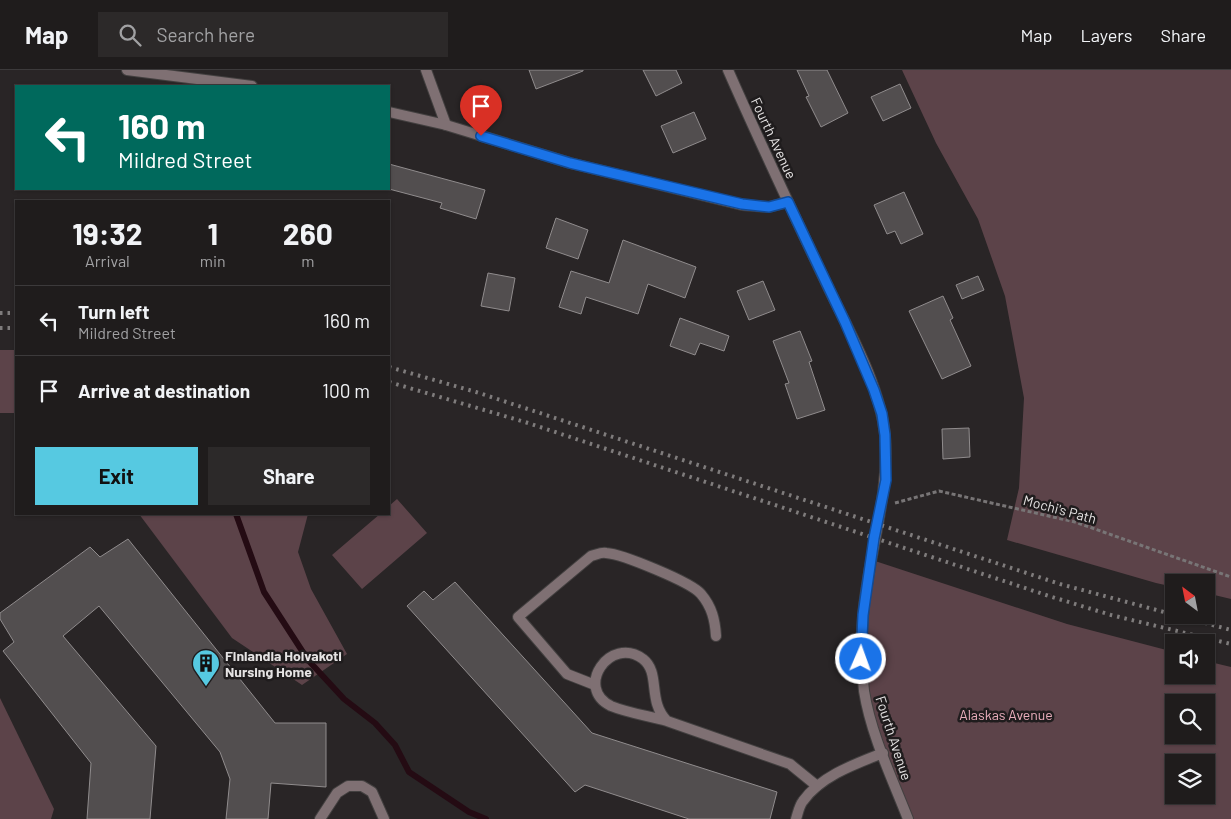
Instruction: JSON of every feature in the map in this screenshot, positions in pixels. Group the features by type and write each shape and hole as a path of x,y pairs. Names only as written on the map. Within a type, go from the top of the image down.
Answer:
{"street":[{"path":"127,70 244,85"},
{"path":"426,70 446,125"},
{"name":"Fourth Avenue","path":"728,70 874,390 885,435 886,480 863,615 861,659 864,692 883,753 908,819"},
{"path":"390,112 446,125 570,163 742,204 769,207 788,202"},
{"path":"595,684 567,674 518,617 591,556 605,552 617,555 683,581 700,592 710,606 714,618 716,636"},
{"path":"667,721 659,713 653,696 653,676 643,660 626,652 613,656 602,663 597,672 595,684 600,696 611,705 667,721 790,764 817,786"},
{"path":"796,819 802,802 817,786 849,766 883,753"},
{"path":"320,819 337,793 348,786 362,786 372,792 384,819"}],"path":[{"name":"Mochi's Path","path":"880,508 939,491 1075,522 1231,577"}],"green space":[{"path":"902,70 1231,70 1231,599 1215,595 1215,574 1165,574 1165,585 1007,540 1019,488 1024,398 1005,296 978,219 936,143"},
{"path":"0,350 15,350 15,413 0,413"},
{"path":"397,499 427,533 362,589 332,555 379,515 390,515 390,505"},
{"path":"140,515 308,515 298,552 311,589 347,654 302,685 232,638"},
{"name":"Alaskas Avenue","path":"869,559 1067,624 1165,650 1165,684 1215,684 1215,663 1231,667 1231,819 906,819 863,693"},
{"path":"0,698 54,809 51,819 0,819"}],"building":[{"path":"529,70 583,70 583,71 536,89"},
{"path":"643,70 676,70 682,83 656,96"},
{"path":"797,70 827,70 848,113 821,127 806,97 809,96"},
{"path":"900,84 911,108 883,121 871,97"},
{"path":"694,112 706,139 673,153 661,126"},
{"path":"390,164 485,190 476,219 440,208 442,203 390,189"},
{"path":"904,192 923,234 901,244 895,231 887,234 874,205"},
{"path":"556,218 588,230 578,259 546,248"},
{"path":"623,240 696,267 685,298 648,284 638,314 586,297 581,314 559,307 571,271 609,283"},
{"path":"488,273 515,278 509,311 481,306"},
{"path":"978,276 984,290 962,299 956,285"},
{"path":"763,281 775,310 749,320 737,291"},
{"path":"943,296 953,318 950,320 971,366 942,379 909,311"},
{"path":"680,318 729,336 724,351 700,343 695,355 670,346"},
{"path":"800,331 812,361 809,362 825,410 797,419 785,384 789,383 773,341"},
{"path":"969,428 970,457 943,459 942,429"},
{"name":"Finlandia Hoivakoti Nursing Home","path":"128,539 275,723 326,723 326,787 271,783 268,819 226,819 230,779 220,752 99,606 63,636 156,746 150,819 87,819 91,763 3,651 14,642 0,619 0,613 90,547 100,557"},
{"path":"455,582 592,733 777,792 770,819 689,819 585,785 575,792 407,606 424,591 433,600"}],"waterway":[{"path":"236,515 264,592 308,660 344,699 375,723 395,745 409,772 469,812 486,819"}],"railway":[{"path":"0,313 15,313"},
{"path":"0,328 15,328"},
{"path":"390,367 476,392 1060,584 1231,630"},
{"path":"390,382 525,422 1049,596 1111,615 1231,644"}],"place":[{"name":"Finlandia Hoivakoti Nursing Home","path":"206,687"}],"route":[{"path":"481,136 570,163 742,204 769,207 788,202 845,322 874,390 882,414 885,435 886,480 874,538 863,615 861,659"}]}
